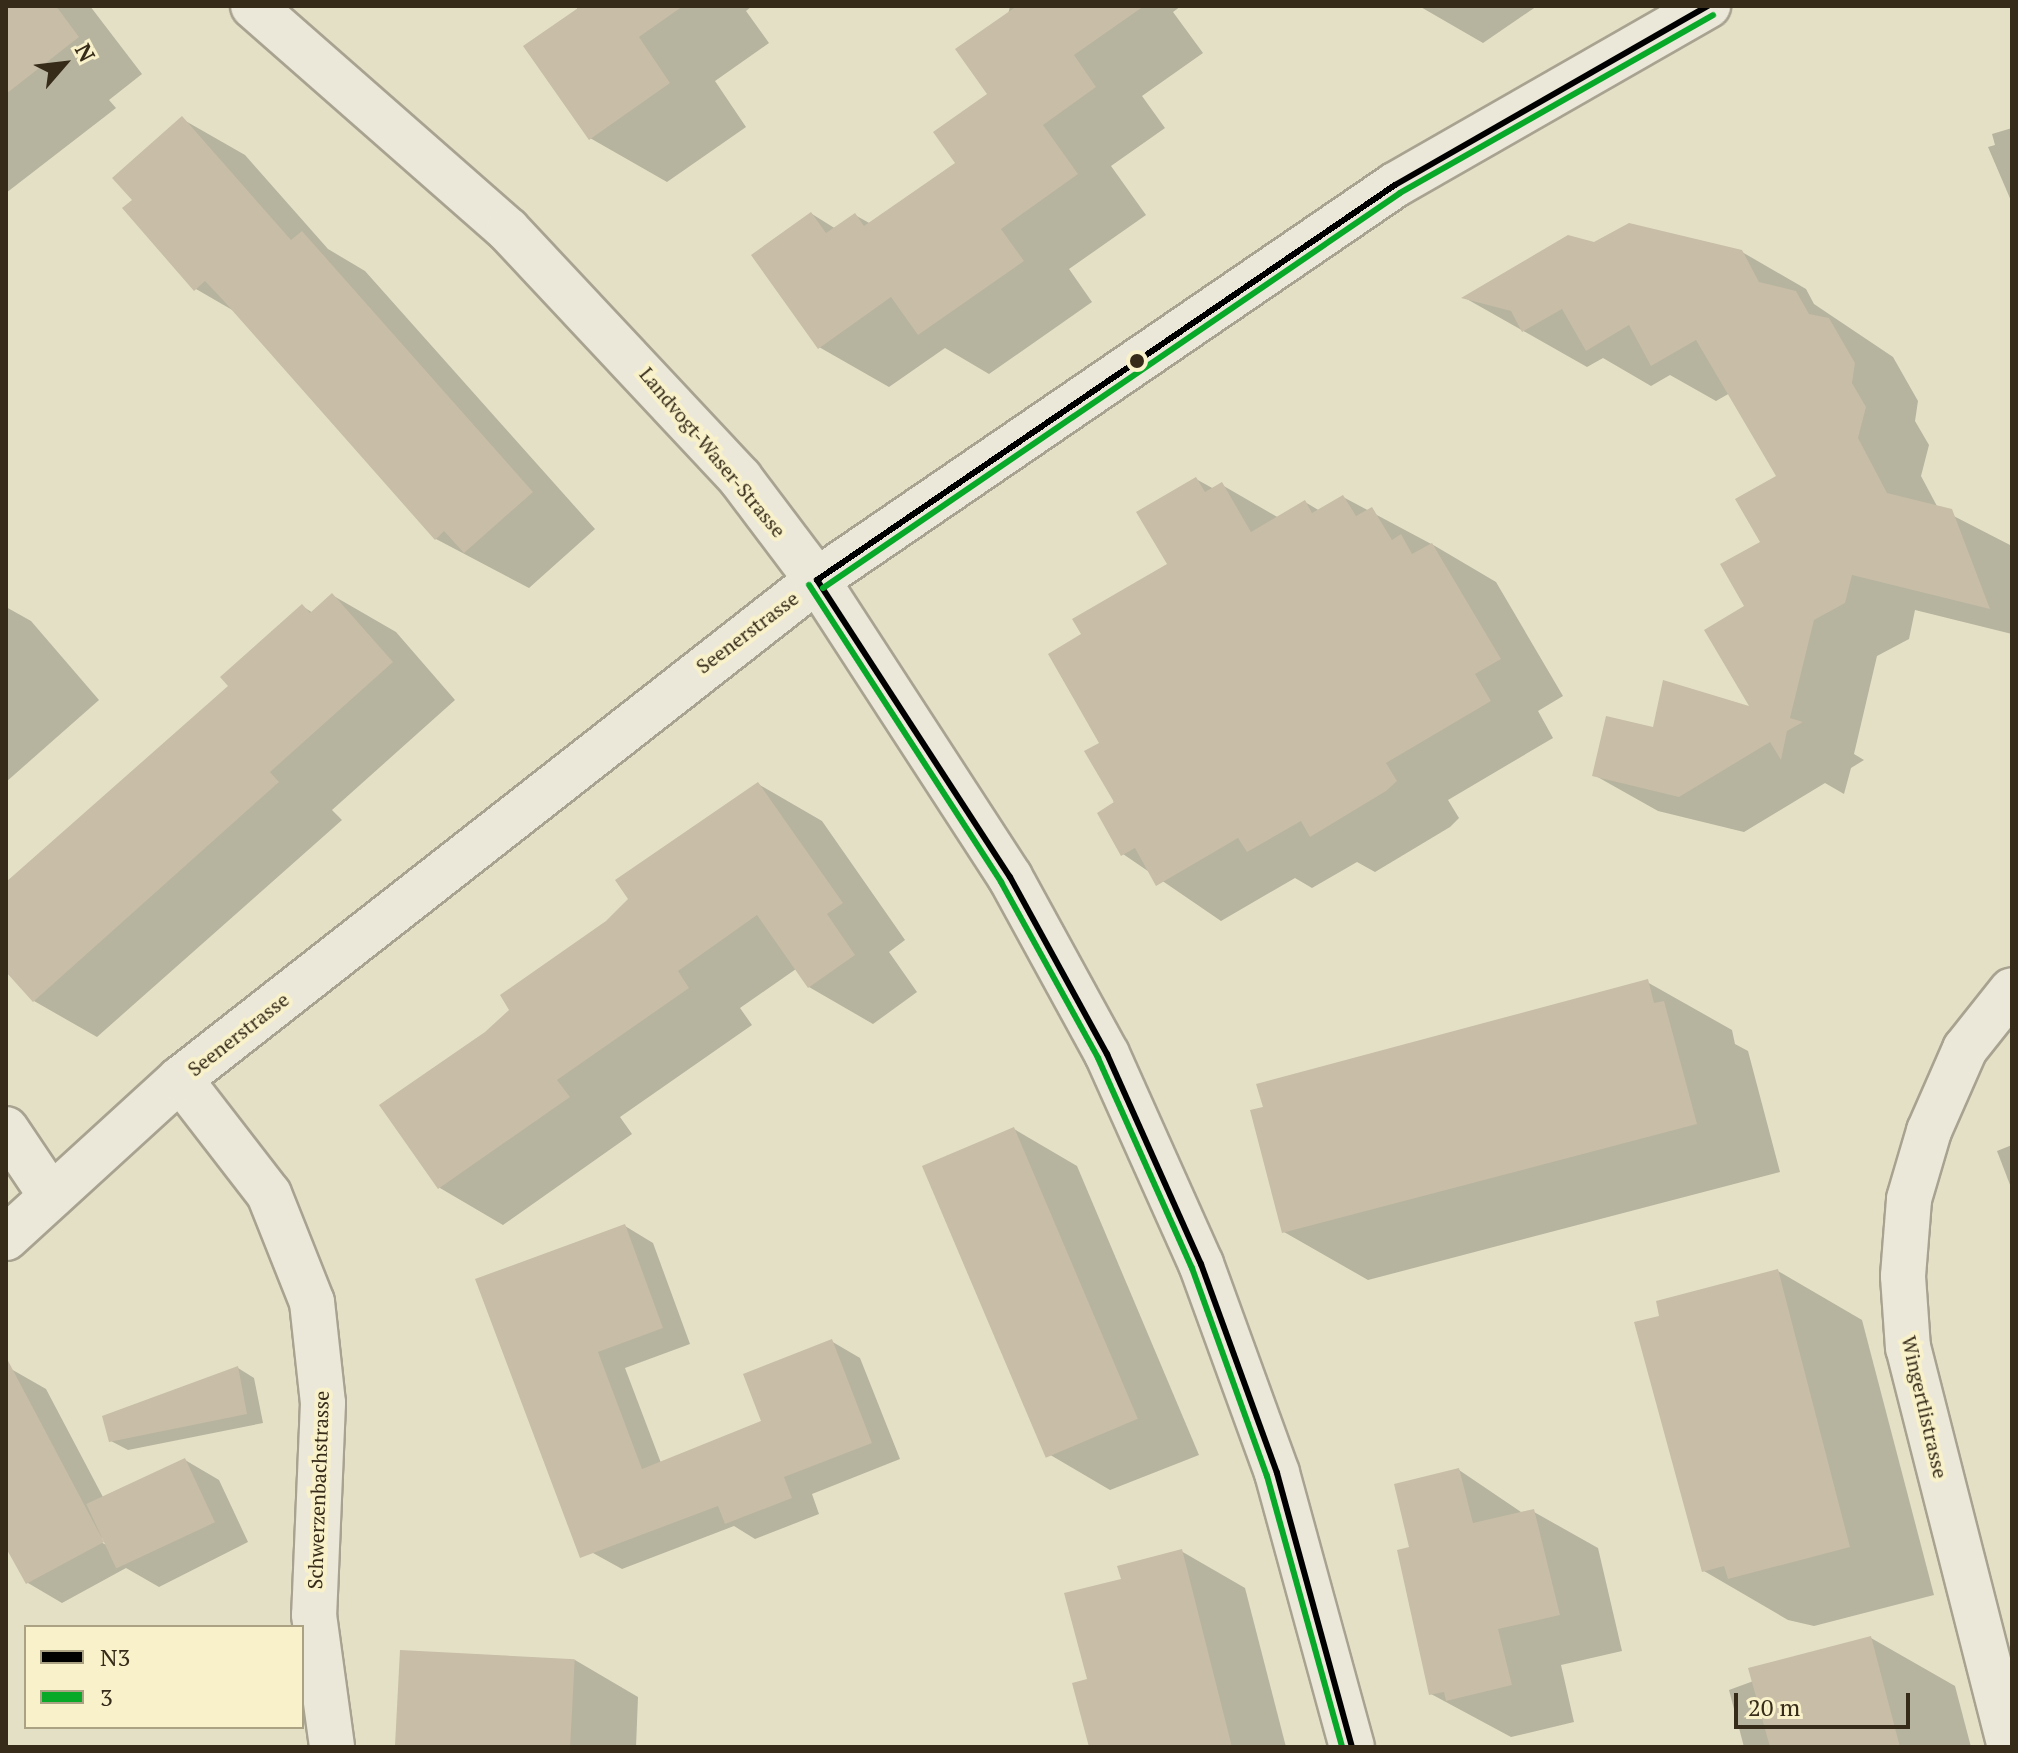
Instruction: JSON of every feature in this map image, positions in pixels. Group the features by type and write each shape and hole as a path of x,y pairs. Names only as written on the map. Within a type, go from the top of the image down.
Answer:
{"street":[{"name":"Landvogt-Waser-Strasse","path":"253,6 589,308 740,478 817,580 1010,877 1107,1054 1201,1264 1277,1473 1352,1747"},
{"name":"Seenerstrasse","path":"6,1238 180,1079 817,580 1395,185 1708,6"},
{"name":"Wingertlistrasse","path":"2010,1747 1908,1348 1903,1276 1909,1199 1929,1131 1965,1049 2012,990"},
{"name":"Schwerzenbachstrasse","path":"180,1079 269,1194 312,1302 323,1403 314,1615 332,1747"},
{"path":"6,1129 51,1196"}],"building":[{"path":"6,6 56,6 79,37 6,94"},
{"path":"581,6 683,6 639,37 670,83 589,140 523,46"},
{"path":"1017,6 1144,6 1074,55 1096,87 1043,125 1078,174 1001,229 1024,261 918,335 891,297 818,349 751,255 811,212 826,233 855,213 864,226 955,163 933,132 987,94 955,49"},
{"path":"182,116 291,240 302,231 533,492 464,553 444,531 435,540 223,300 205,281 194,291 122,208 132,200 112,178"},
{"path":"1629,223 1742,250 1759,282 1796,291 1809,314 1829,318 1855,363 1852,383 1866,407 1858,438 1887,493 1952,509 1990,609 1852,575 1845,603 1814,620 1790,718 1803,722 1787,731 1781,760 1770,742 1679,797 1592,776 1606,716 1653,727 1663,680 1749,706 1704,630 1744,606 1720,564 1760,542 1735,499 1776,476 1696,340 1651,366 1629,325 1586,351 1562,309 1522,332 1511,311 1461,298 1568,235 1594,242"},
{"path":"1196,477 1205,492 1222,482 1251,532 1305,500 1312,513 1343,495 1356,516 1372,507 1392,540 1401,534 1412,554 1432,543 1501,659 1475,674 1491,701 1386,763 1397,781 1386,791 1310,837 1301,821 1247,852 1238,838 1156,886 1135,848 1121,856 1097,813 1114,802 1084,751 1099,743 1048,654 1081,634 1072,619 1167,564 1136,512"},
{"path":"332,593 393,662 270,772 279,782 33,1002 6,972 6,882 228,686 220,677 302,604 310,613"},
{"path":"758,782 843,903 827,914 855,955 808,988 757,915 678,971 689,988 557,1080 570,1097 438,1189 379,1105 485,1032 509,1010 500,995 606,921 628,899 615,880"},
{"path":"1648,979 1654,1003 1664,1001 1697,1124 1282,1233 1250,1110 1263,1107 1256,1084"},
{"path":"1014,1127 1138,1419 1046,1458 922,1166"},
{"path":"625,1224 663,1328 598,1352 642,1469 761,1421 743,1374 832,1339 872,1443 784,1477 792,1498 725,1524 718,1506 580,1558 475,1279"},
{"path":"1778,1269 1850,1547 1728,1579 1724,1566 1702,1572 1634,1322 1659,1316 1656,1301"},
{"path":"6,1357 104,1542 26,1584 6,1548"},
{"path":"238,1366 247,1414 109,1442 102,1416"},
{"path":"185,1458 215,1522 116,1568 86,1504"},
{"path":"1459,1468 1473,1523 1534,1509 1560,1615 1498,1629 1512,1685 1446,1701 1444,1692 1429,1695 1397,1550 1409,1547 1394,1484"},
{"path":"1182,1549 1232,1747 1089,1747 1072,1683 1087,1679 1064,1593 1121,1579 1117,1566"},
{"path":"1871,1636 1900,1747 1770,1747 1748,1668"},
{"path":"400,1650 575,1659 570,1747 395,1747"}],"transit line":[{"name":"N3","path":"817,580 1395,185 1708,6"},
{"name":"3","path":"823,588 1400,193 1713,15"},
{"name":"N3","path":"817,580 1010,877 1107,1054 1201,1264 1277,1473 1352,1747"},
{"name":"3","path":"809,585 1001,882 1098,1058 1192,1268 1267,1476 1342,1747"}]}
